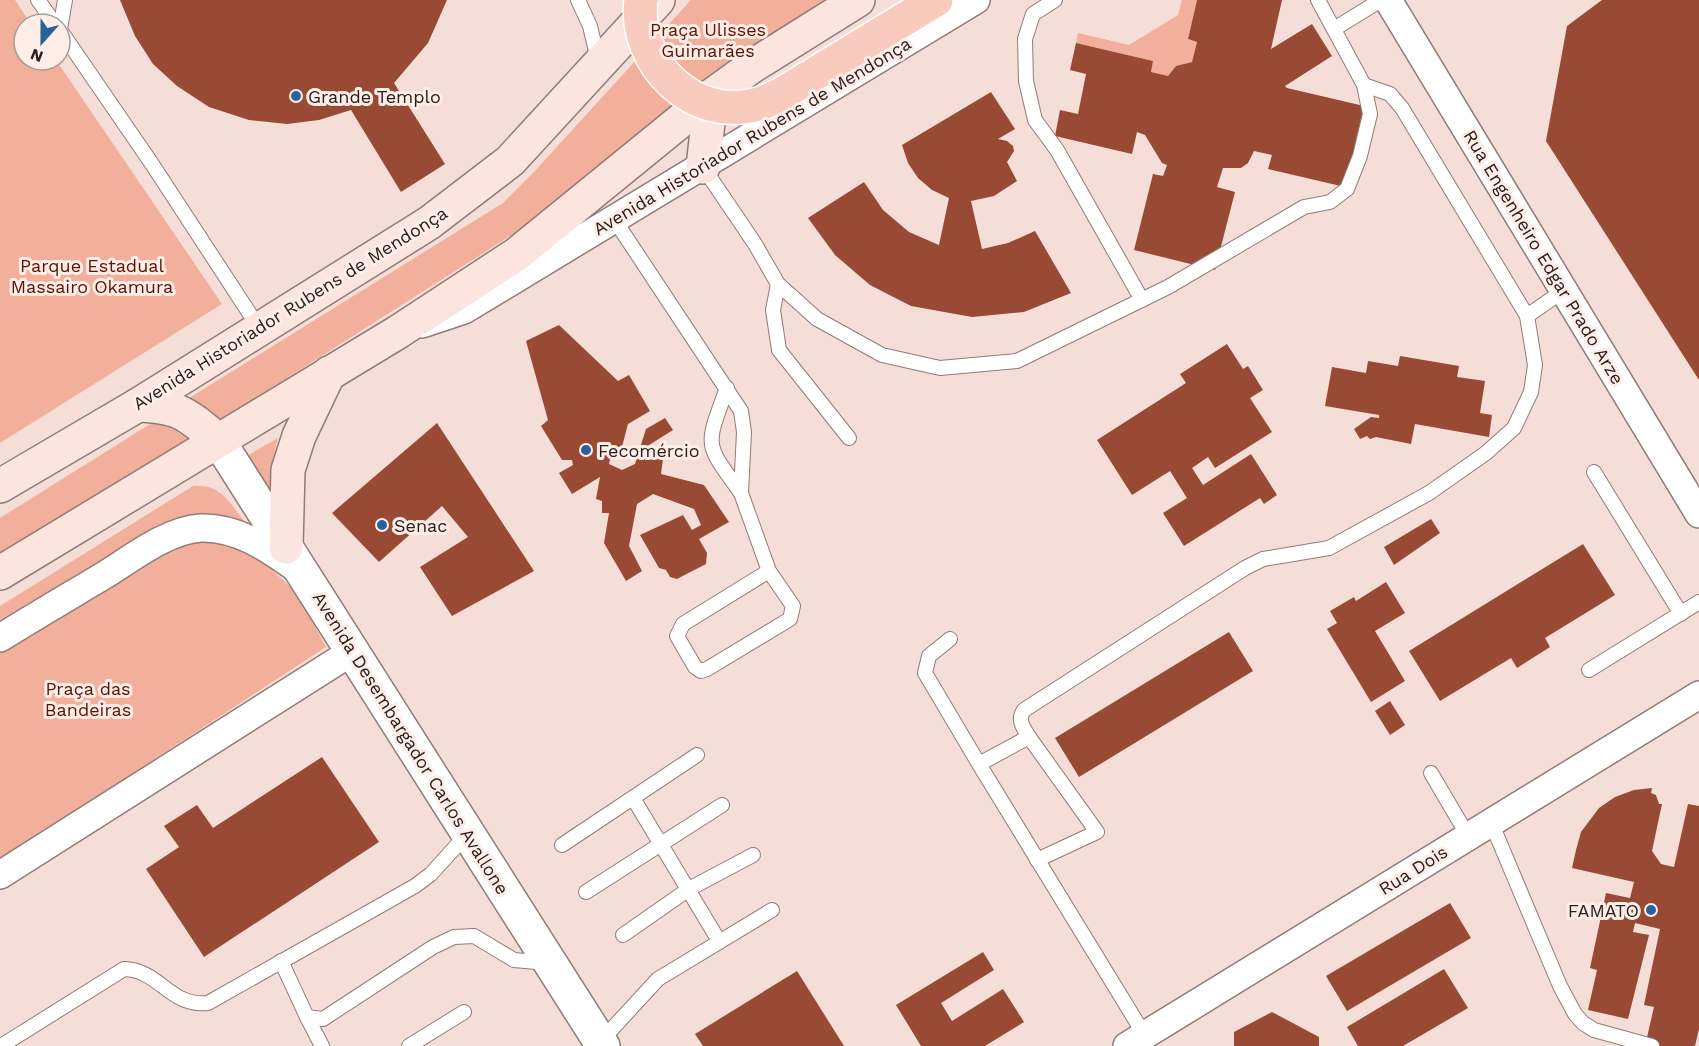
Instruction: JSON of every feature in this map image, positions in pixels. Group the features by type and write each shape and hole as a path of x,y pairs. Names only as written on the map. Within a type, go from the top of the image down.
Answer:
{"main road":[{"path":"641,0 640,25 651,59 663,76 685,94 706,103 729,107 757,105 780,95 936,0"},
{"name":"Avenida Historiador Rubens de Mendonça","path":"0,486 138,405 438,216 510,161 658,0"},
{"name":"Avenida Historiador Rubens de Mendonça","path":"0,573 398,332 517,254 751,66 858,0"},
{"path":"703,167 711,96"},
{"path":"294,560 288,470 298,436 329,373"},
{"path":"138,405 168,406 182,411 218,440"}],"street":[{"name":"Avenida Historiador Rubens de Mendonça","path":"398,332 464,310 976,0"},
{"name":"Rua Engenheiro Edgar Prado Arze","path":"1388,0 1699,514"},
{"name":"Avenida Desembargador Carlos Avallone","path":"218,440 599,1044"},
{"path":"0,638 148,548 182,532 201,528 245,537 294,560"},
{"path":"0,875 352,651"},
{"name":"Rua Dois","path":"1140,1042 1468,836 1699,695"}],"lane":[{"path":"578,0 590,26 599,65"},
{"path":"1055,0 1033,14 1024,39 1026,81 1035,120 1057,150 1142,300"},
{"path":"703,167 755,244 778,284 817,319 882,355 940,368 1017,361 1142,300 1304,207 1330,201 1347,189 1360,156 1370,114 1364,84 1317,0"},
{"path":"1334,29 1382,0"},
{"path":"72,47 259,328"},
{"path":"1037,860 1097,832 1029,737 1021,723 1020,716 1024,710 1245,568 1263,560 1329,548 1429,493 1486,453 1514,428 1531,392 1535,365 1527,316 1402,108 1390,94 1364,84"},
{"path":"614,219 741,411 744,432 741,493"},
{"path":"778,284 773,310 779,350 849,438"},
{"path":"1527,316 1563,291"},
{"path":"727,388 711,431 710,444 714,456 741,493 769,571 793,606 790,619 707,669 701,670 695,667 677,636 683,624 769,571"},
{"path":"1594,472 1680,614"},
{"path":"1590,670 1699,602"},
{"path":"951,639 929,656 925,673 1037,860 1140,1042"},
{"path":"979,764 1029,737"},
{"path":"562,845 697,755"},
{"path":"1431,773 1468,836"},
{"path":"633,798 719,941"},
{"path":"586,892 722,805"},
{"path":"1491,822 1560,986 1575,1014 1594,1030 1652,1046"},
{"path":"1,1046 124,969 144,973 181,1001 193,1005 208,1003 415,885 431,874 468,833"},
{"path":"622,935 689,889 753,855"},
{"path":"599,1044 658,980 772,910"},
{"path":"307,1017 323,1019 433,947 463,935 474,936 514,960 550,963"},
{"path":"281,961 322,1046"},
{"path":"409,1046 464,1012"}],"green space":[{"name":"Parque Estadual Massairo Okamura","path":"0,0 15,0 23,12 12,12 12,72 64,72 222,304 0,443"},
{"name":"Praça Ulisses Guimarães","path":"691,0 840,0 540,217 213,425 186,400 503,203"},
{"path":"1182,0 1197,0 1188,39 1197,42 1192,62 1176,66 1168,76 1151,72 1153,61 1076,43 1078,33 1129,45 1178,15"},
{"path":"166,419 192,437 0,555 0,518 155,421"},
{"path":"278,438 271,467 274,498 245,457"},
{"path":"193,486 203,486 218,491 230,502 246,524 222,515 205,513 168,521 0,620 0,606"},
{"name":"Praça das Bandeiras","path":"185,539 217,540 256,555 297,593 326,647 0,860 0,649"}],"building":[{"name":"Grande Templo","path":"120,0 447,0 428,43 394,83 445,164 401,192 351,110 319,120 287,124 249,120 209,107 177,86 153,64 135,36"},
{"path":"1197,0 1282,0 1271,49 1312,24 1332,56 1285,86 1364,106 1345,187 1268,169 1272,155 1254,151 1248,163 1241,168 1223,168 1217,187 1235,192 1215,270 1134,250 1153,174 1163,176 1167,165 1162,163 1145,135 1137,132 1132,154 1055,136 1060,110 1078,114 1086,74 1070,70 1076,43 1153,61 1151,72 1168,76 1176,66 1192,62 1197,42 1188,39"},
{"path":"1602,0 1699,0 1699,380 1546,141 1567,26"},
{"path":"991,92 1015,129 998,139 1007,141 1013,146 1014,151 1007,162 1017,181 994,196 971,201 982,249 1008,243 1035,231 1071,293 1024,312 972,317 911,306 870,285 835,255 808,218 864,182 883,210 909,232 939,245 949,198 932,190 918,178 908,163 902,145"},
{"name":"Fecomércio","path":"559,325 618,381 629,375 650,411 628,424 622,447 611,454 609,464 622,470 635,464 646,429 665,418 673,430 646,447 643,457 663,459 661,474 704,485 729,522 699,539 707,553 706,564 677,579 670,577 666,570 659,568 640,535 683,515 692,530 701,525 694,509 653,494 637,504 629,546 642,571 626,581 604,543 609,513 602,513 602,501 596,499 600,477 572,494 559,473 573,465 572,460 562,460 541,426 548,420 526,341"},
{"path":"1227,344 1243,369 1248,366 1263,390 1250,398 1272,432 1215,468 1208,457 1192,468 1203,485 1251,454 1277,495 1264,504 1260,498 1184,546 1163,513 1187,498 1170,471 1132,495 1097,440 1186,383 1180,374"},
{"path":"1400,356 1459,366 1457,377 1485,381 1480,413 1492,415 1489,437 1415,424 1411,444 1376,437 1370,439 1367,436 1360,439 1354,429 1371,417 1379,418 1379,415 1325,406 1332,367 1366,373 1368,361 1398,366"},
{"name":"Senac","path":"437,423 534,571 452,616 420,567 468,537 442,506 379,562 332,513"},
{"path":"1431,519 1440,533 1394,565 1384,547"},
{"path":"1583,544 1615,595 1545,638 1550,647 1517,668 1511,658 1440,701 1409,651"},
{"path":"1386,582 1405,613 1375,631 1405,681 1371,702 1327,629 1337,623 1330,611 1354,597 1356,601"},
{"path":"1229,632 1253,671 1079,777 1055,738"},
{"path":"1390,701 1405,725 1390,735 1375,711"},
{"path":"322,757 379,842 204,957 146,869 179,847 164,826 197,805 213,828"},
{"name":"FAMATO","path":"1652,788 1651,793 1656,795 1659,804 1662,804 1652,851 1661,864 1674,867 1688,804 1699,806 1699,1029 1695,1046 1645,1046 1654,1007 1644,1005 1660,929 1635,923 1633,932 1649,935 1628,1019 1588,1010 1597,970 1590,968 1606,893 1630,898 1634,882 1572,868 1581,832 1599,808 1615,797 1634,790"},
{"path":"1450,903 1471,938 1347,1011 1326,976"},
{"path":"983,952 994,970 941,1003 952,1021 1003,989 1024,1022 985,1046 921,1046 896,1005"},
{"path":"1444,969 1468,1008 1403,1046 1358,1046 1347,1027"},
{"path":"797,971 844,1046 703,1046 695,1034"},
{"path":"1272,1012 1319,1037 1319,1046 1234,1046 1234,1032"}],"place":[{"name":"Grande Templo","path":"296,96"},
{"name":"Fecomércio","path":"586,450"},
{"name":"Senac","path":"382,525"},
{"name":"FAMATO","path":"1651,910"}]}
